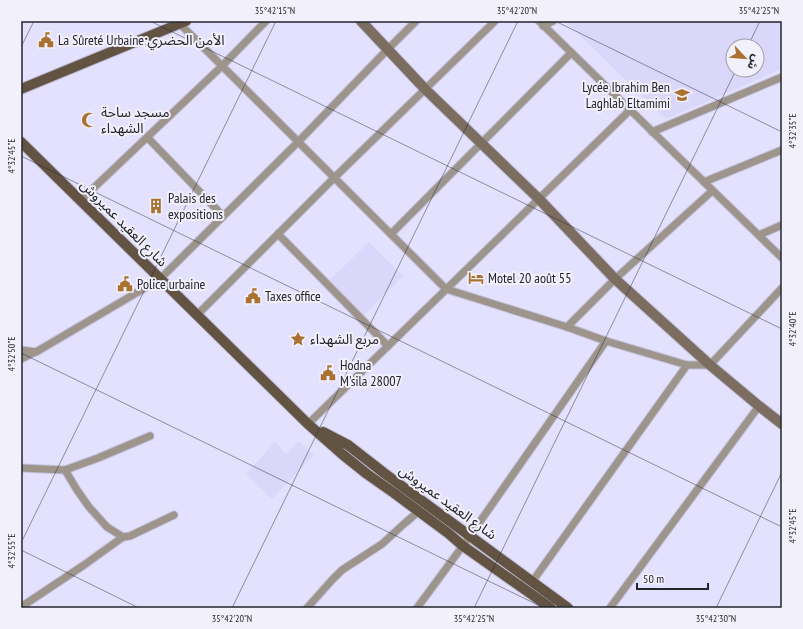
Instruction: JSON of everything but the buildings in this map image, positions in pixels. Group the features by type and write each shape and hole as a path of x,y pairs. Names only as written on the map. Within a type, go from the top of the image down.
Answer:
{"main road":[{"path":"21,89 183,22"},
{"name":"شارع العقيد عميروش","path":"21,142 308,424 354,464 419,511 463,546 551,608"},
{"name":"شارع العقيد عميروش","path":"308,424 348,445 568,608"}],"street":[{"path":"81,200 222,66 266,21"},
{"path":"360,21 425,89 539,199 615,279 710,365 782,424"},
{"path":"21,359 36,352 160,279 298,142 416,21"},
{"path":"197,315 334,178 495,21"},
{"path":"541,23 553,21"},
{"path":"183,22 222,66 446,289 567,327 606,341 687,365 710,365 782,288"},
{"path":"541,23 782,258"},
{"path":"391,234 572,53"},
{"path":"652,132 782,77"},
{"path":"308,424 630,110"},
{"path":"147,137 223,216"},
{"path":"704,182 782,150"},
{"path":"567,327 615,279 712,191"},
{"path":"759,235 782,225"},
{"path":"278,234 388,346"},
{"path":"417,608 463,546 606,341"},
{"path":"21,350 36,352"},
{"path":"532,582 687,365"},
{"path":"610,608 759,406"},
{"path":"21,468 65,470 150,436"},
{"path":"65,470 89,507 106,528 123,537"},
{"path":"307,608 342,570 382,544 419,511"},
{"path":"21,607 123,537 130,536 174,514"}],"shaded area":[{"name":"Lycée Ibrahim Ben Laghlab Eltamimi","path":"565,21 782,21 782,69 765,76 765,38 725,38 725,78 761,78 666,119"},
{"path":"369,242 403,276 364,315 329,281"},
{"path":"299,441 314,455 272,499 246,474 275,442 286,454"}],"place":[{"name":"La Sûreté Urbaine;الأمن الحضري","path":"46,40"},
{"name":"Lycée Ibrahim Ben Laghlab Eltamimi","path":"682,95"},
{"name":"مسجد ساحة الشهداء","path":"89,120"},
{"name":"Palais des expositions","path":"156,206"},
{"name":"Motel 20 août 55","path":"476,278"},
{"name":"Police urbaine","path":"125,284"},
{"name":"Taxes office","path":"253,296"},
{"name":"مربع الشهداء","path":"298,339"},
{"name":"Hodna M'sila 28007","path":"328,373"}]}
